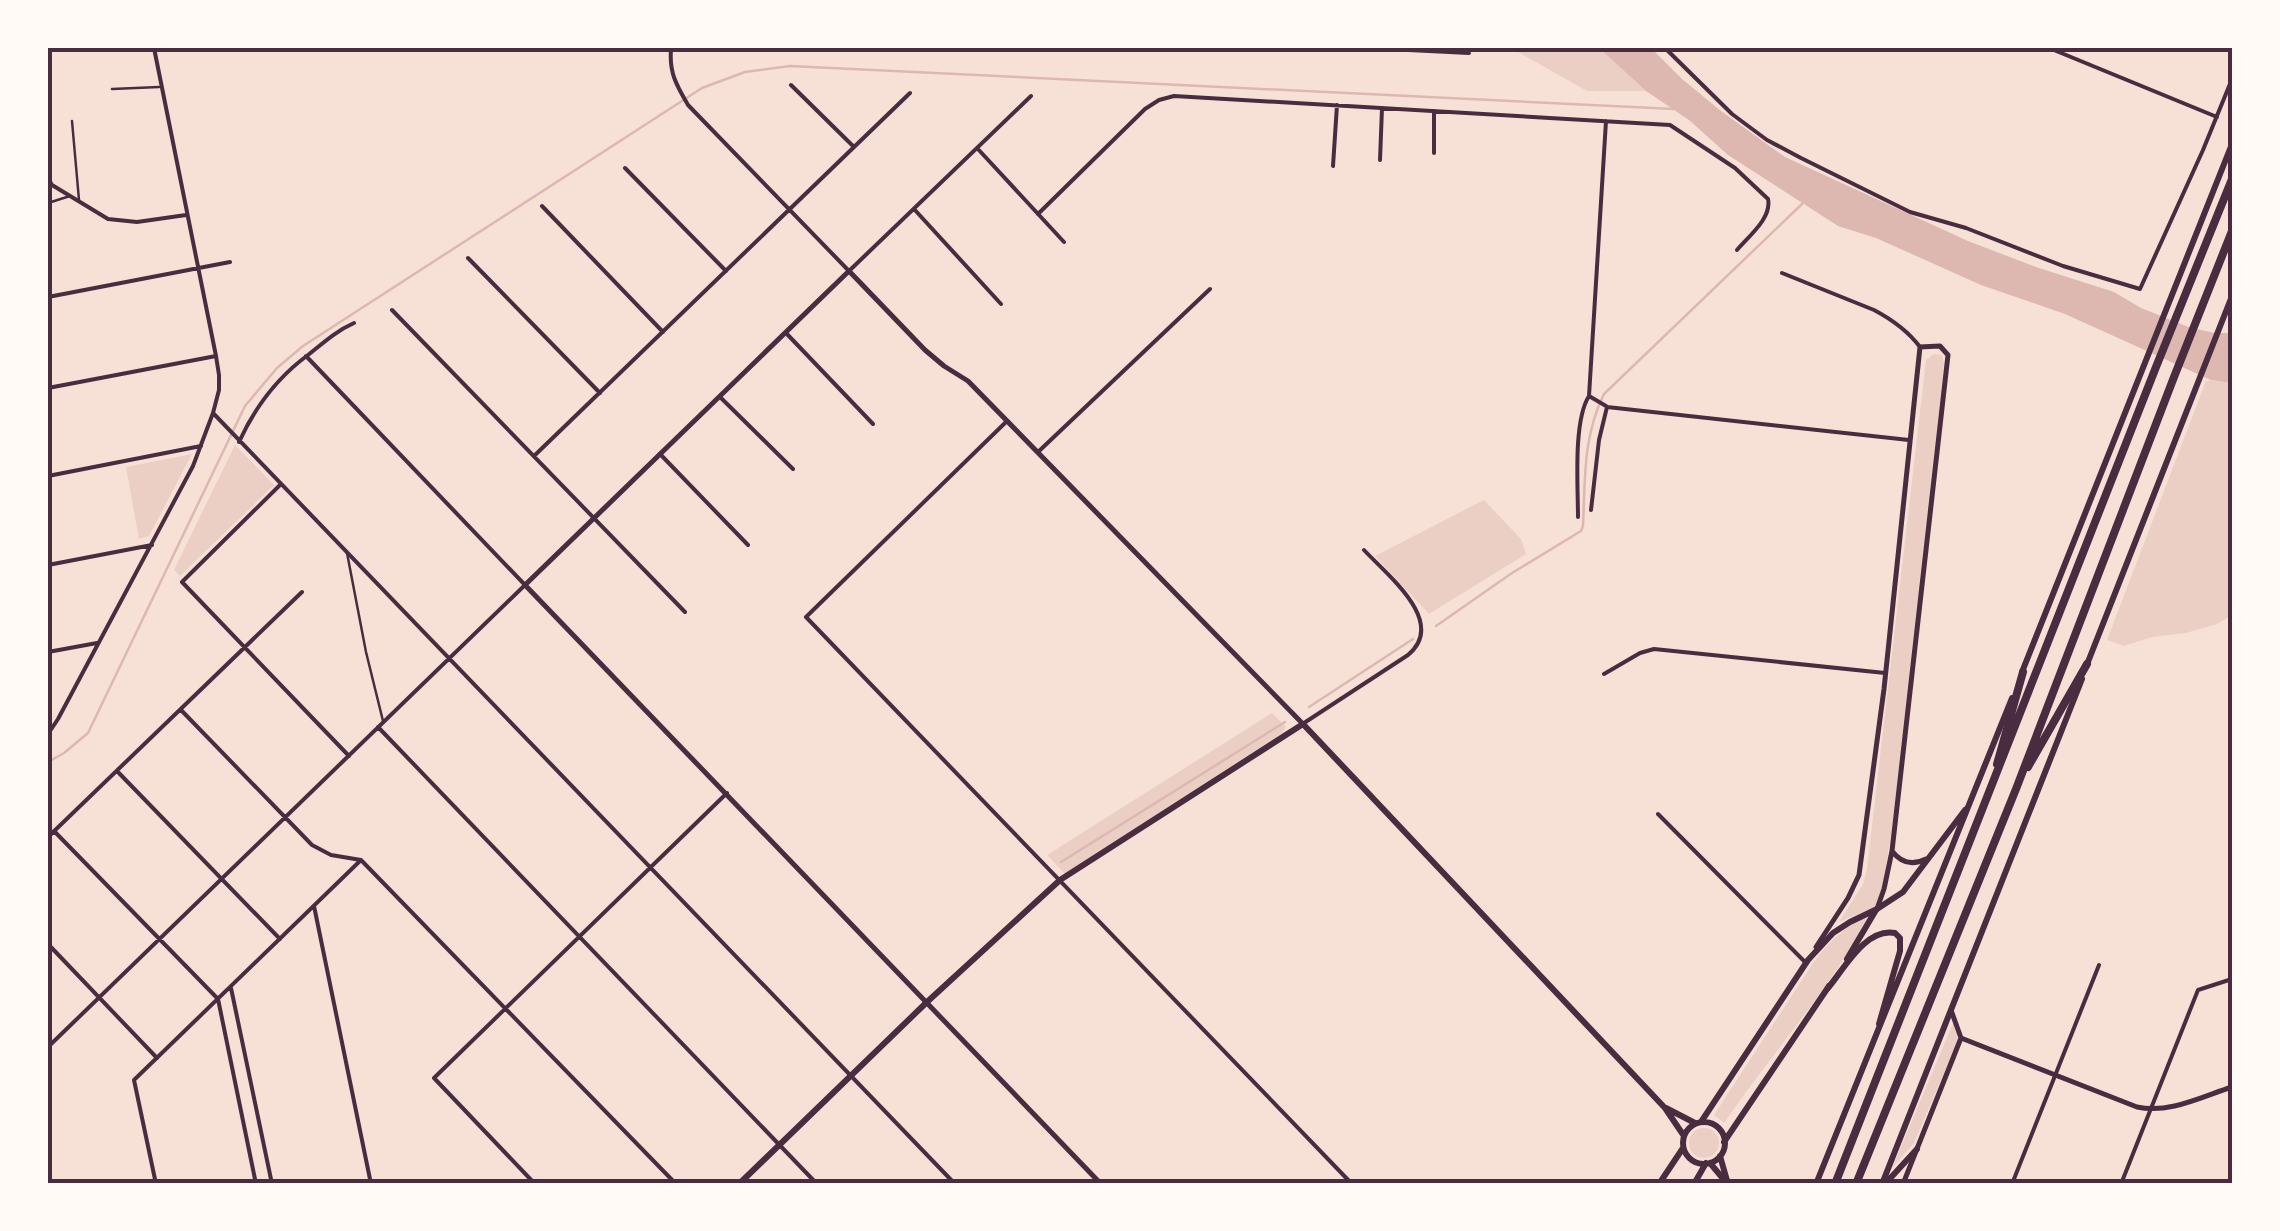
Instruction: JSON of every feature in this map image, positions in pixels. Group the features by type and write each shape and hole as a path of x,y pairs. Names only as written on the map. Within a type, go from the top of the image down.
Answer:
{"highway":[{"path":"1836,1184 2232,178"},
{"path":"1856,1184 2016,789 2232,230"},
{"path":"2016,789 2087,664"},
{"path":"1989,797 2022,672"}],"main road":[{"path":"1816,1184 2232,144"},
{"path":"1884,1184 2232,296"},
{"path":"738,1184 1060,880 1303,724 1665,1108 1684,1136"},
{"path":"1659,1184 1683,1148 1686,1131 1698,1123 1807,962 1833,933 1904,892 1972,802"},
{"path":"1727,1184 1720,1156 1724,1142 1877,909"},
{"path":"1828,988 1871,938 1881,932 1895,932 1900,938 1900,951 1879,1018 1879,1030"},
{"path":"1665,1108 1698,1123 1715,1125 1724,1142"},
{"path":"1683,1148 1694,1162 1708,1163 1727,1184"},
{"path":"1884,1184 1917,1149"},
{"path":"1694,1184 1708,1163 1720,1156"}],"street":[{"path":"48,734 202,446 218,390 216,356 154,48"},
{"path":"681,48 670,49 670,65 688,104 925,350 968,380 1303,724 1408,655 1422,632 1419,613 1364,550"},
{"path":"1368,48 1469,53"},
{"path":"1665,48 1732,114 1800,158 1910,212 2140,289 2232,78"},
{"path":"2048,48 2217,117"},
{"path":"791,85 854,147"},
{"path":"534,456 910,93"},
{"path":"48,1047 1031,96"},
{"path":"1038,214 1145,109 1174,96 1670,125 1735,168 1768,199 1767,214 1737,250"},
{"path":"1332,166 1337,105"},
{"path":"1380,160 1382,108"},
{"path":"1434,111 1434,153"},
{"path":"1578,518 1578,448 1582,413 1590,397 1606,121"},
{"path":"976,148 1064,242"},
{"path":"625,168 726,271"},
{"path":"48,178 52,185 100,216 118,222 186,215"},
{"path":"542,206 663,332"},
{"path":"914,209 1002,304"},
{"path":"468,258 600,393"},
{"path":"48,297 230,262"},
{"path":"1658,814 1807,962 1859,875 1920,347 1874,310 1782,273"},
{"path":"1038,452 1210,289"},
{"path":"392,310 685,612"},
{"path":"238,440 264,398 296,362 354,323"},
{"path":"786,333 873,424"},
{"path":"1877,909 1892,850 1948,355 1940,346 1920,347"},
{"path":"48,388 216,356"},
{"path":"306,356 1101,1184"},
{"path":"720,397 794,469"},
{"path":"1590,397 1606,406 1909,440"},
{"path":"1590,510 1606,406"},
{"path":"213,413 955,1184"},
{"path":"1007,421 806,616 1352,1184"},
{"path":"48,476 202,446"},
{"path":"660,454 748,545"},
{"path":"281,484 182,582 349,756"},
{"path":"48,565 152,545"},
{"path":"48,837 302,592"},
{"path":"48,652 100,642"},
{"path":"1604,674 1654,649 1885,673"},
{"path":"180,709 320,850 361,860 676,1184"},
{"path":"381,725 817,1184"},
{"path":"117,771 280,939"},
{"path":"535,1184 434,1078 727,793"},
{"path":"54,831 218,999 256,1184"},
{"path":"1892,850 1908,863 1922,862 1932,855"},
{"path":"156,1184 134,1080 361,860"},
{"path":"314,906 371,1184"},
{"path":"48,944 157,1058"},
{"path":"2012,1184 2099,965"},
{"path":"2121,1184 2198,990 2232,979"},
{"path":"230,987 272,1184"},
{"path":"1903,1184 1961,1038 1951,1010"},
{"path":"1961,1038 2150,1110 2169,1108 2232,1087"},
{"path":"48,1170 50,1184"}],"lane":[{"path":"112,89 160,87"},
{"path":"72,121 79,202"},
{"path":"48,203 70,196"},
{"path":"347,550 381,725"}],"shaded area":[{"path":"1511,48 1599,48 1646,91 1587,91"},
{"path":"1599,48 1651,48 1721,111 1785,157 1968,241 2114,292 2141,308 2191,328 2232,333 2232,383 2211,380 2065,314 1981,285 1876,238 1838,226 1728,155 1689,120 1646,91"},
{"path":"1934,354 1942,355 1944,364 1882,890 1876,906 1839,922 1863,884 1867,869 1926,360"},
{"path":"2206,381 2232,383 2232,615 2186,633 2152,637 2124,646 2107,640"},
{"path":"235,445 274,485 180,576 174,570"},
{"path":"192,454 149,536 139,539 126,467"},
{"path":"1484,500 1521,539 1526,554 1429,614 1375,556"},
{"path":"1272,713 1286,727 1282,733 1065,874 1047,855"},
{"path":"1871,914 1819,995 1724,1123 1714,1115 1813,963 1839,934"},
{"path":"1953,1023 1958,1040 1914,1143 1892,1168"},
{"path":"1704,1128 1715,1132 1719,1143 1715,1154 1704,1158 1693,1154 1689,1143 1693,1132"}],"waterway":[{"path":"48,762 88,733 245,406 277,368 303,346 702,88 745,72 790,66 1674,109"},
{"path":"1436,626 1581,531 1589,442 1604,394 1802,204"},
{"path":"1309,707 1413,639"},
{"path":"1061,862 1285,722"}]}
